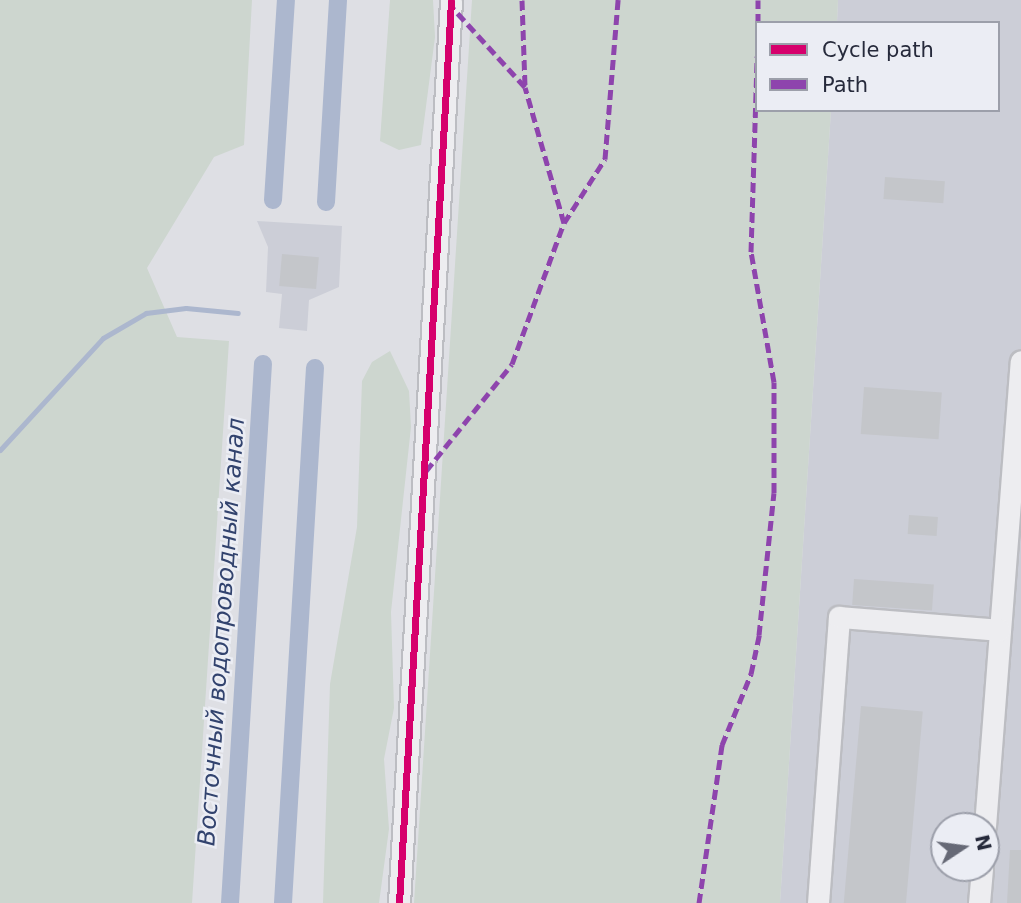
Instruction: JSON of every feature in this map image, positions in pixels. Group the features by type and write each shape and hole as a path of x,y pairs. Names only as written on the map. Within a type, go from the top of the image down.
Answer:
{"street":[{"path":"399,903 452,0"},
{"path":"986,812 1021,361"},
{"path":"818,903 839,617 999,630"},
{"path":"979,903 981,882"}],"shaded area":[{"path":"0,0 252,0 244,145 214,157 147,268 177,337 229,341 192,903 0,903"},
{"path":"390,0 433,0 435,37 421,145 399,150 380,141"},
{"path":"472,0 838,0 837,21 755,21 755,112 831,112 780,903 414,903"},
{"path":"838,0 1021,0 1021,903 780,903 831,112 1000,112 1000,21 837,21"},
{"path":"257,221 342,226 339,287 309,300 307,331 279,328 282,294 266,292 268,247"},
{"path":"390,351 409,391 411,427 391,612 394,708 384,759 389,829 379,903 323,903 330,684 357,527 362,381 372,362"}],"building":[{"path":"885,177 945,181 943,203 883,199"},
{"path":"282,254 319,257 316,289 279,286"},
{"path":"864,387 942,392 939,439 861,434"},
{"path":"909,515 938,517 937,536 908,534"},
{"path":"854,579 934,585 932,611 852,605"},
{"path":"861,706 923,711 906,903 844,903"},
{"path":"1010,850 1021,850 1021,903 1007,903"}],"waterway":[{"name":"Восточный водопроводный канал","path":"273,200 286,0"},
{"name":"Восточный водопроводный канал","path":"326,202 338,0"},
{"path":"0,450 103,338 146,313 186,308 238,313"},
{"name":"Восточный водопроводный канал","path":"230,903 263,364"},
{"name":"Восточный водопроводный канал","path":"283,903 315,368"}],"marked path":[{"path":"522,0 525,87"},
{"path":"564,223 605,159 618,0"},
{"path":"758,0 758,21"},
{"path":"426,471 512,364 564,223 525,87 451,6"},
{"path":"699,903 722,745 751,674 759,635 774,493 774,382 751,252 755,112"}],"cycle path":[{"path":"399,903 451,0"}]}
